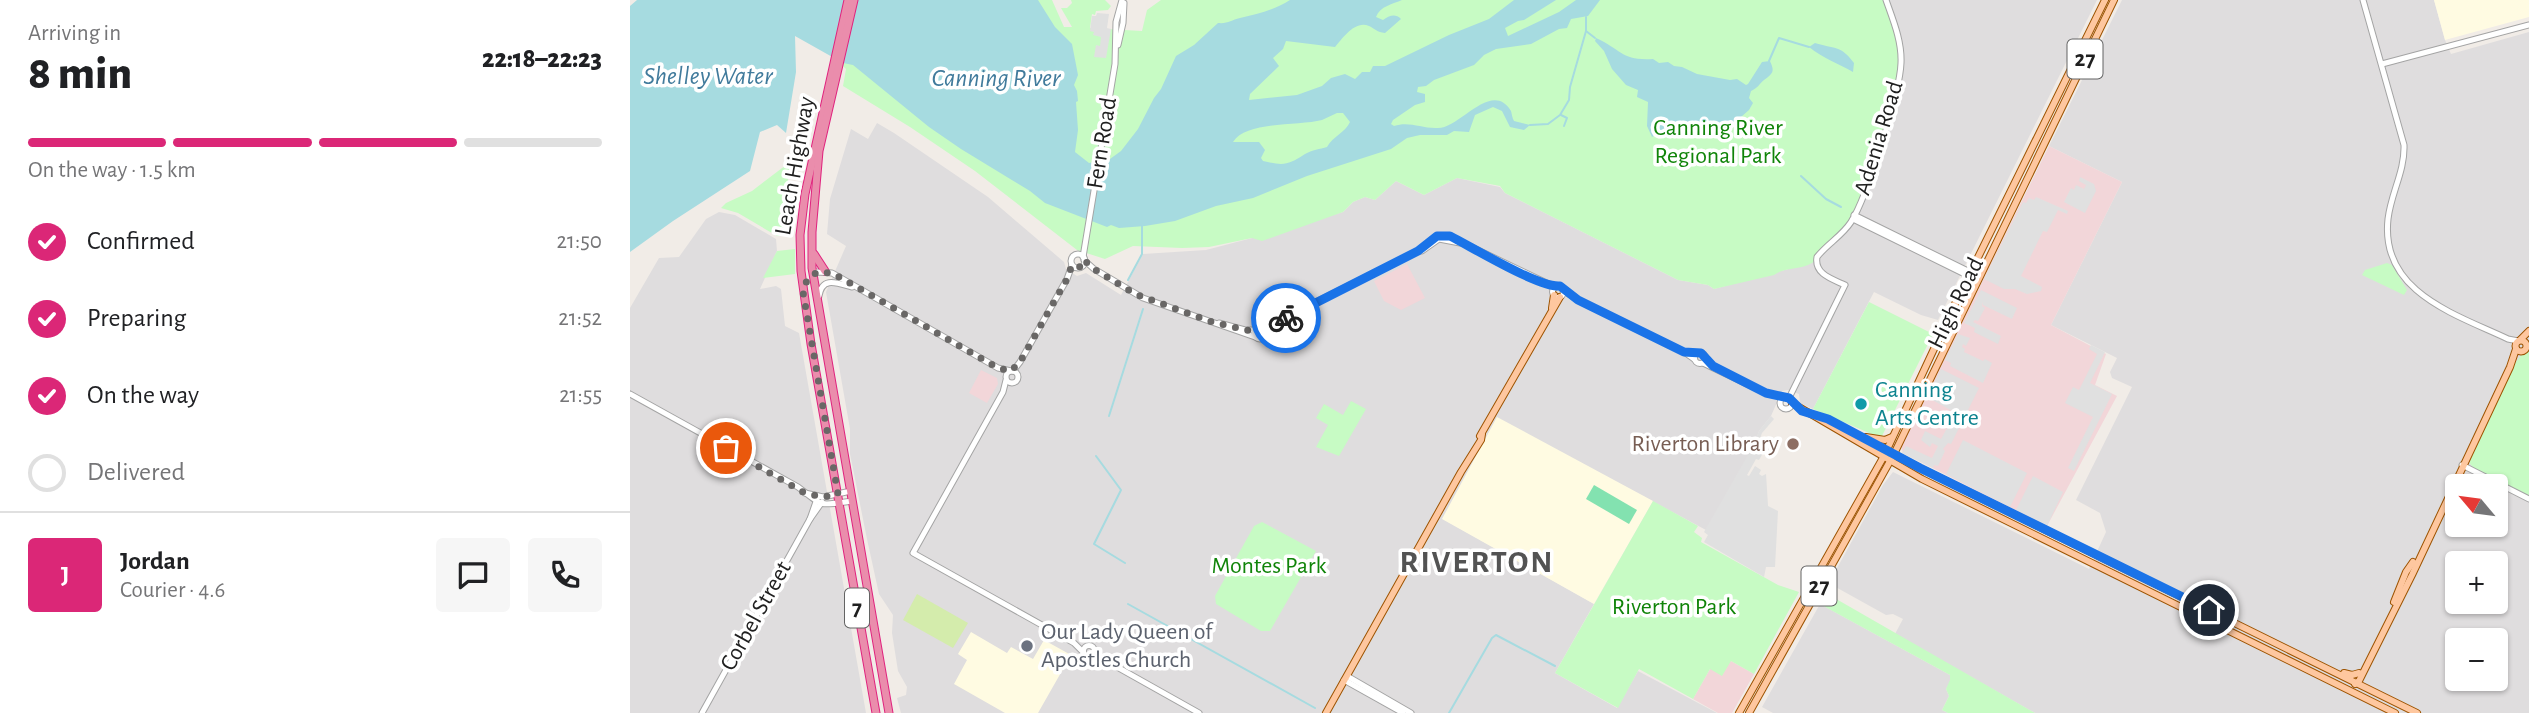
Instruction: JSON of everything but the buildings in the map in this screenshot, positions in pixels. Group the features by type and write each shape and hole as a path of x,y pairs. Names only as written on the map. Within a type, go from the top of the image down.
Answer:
{"highway":[{"name":"Leach Highway","path":"851,0 804,203 800,235 803,292 876,713"},
{"name":"Leach Highway","path":"830,89 818,162 812,246 813,275 890,713"},
{"path":"812,246 820,267 825,271"},
{"path":"803,292 807,280 813,275"}],"main road":[{"name":"High Road","path":"1740,713 1889,455 1894,436 1970,274 2107,0"},
{"name":"High Road","path":"1749,713 1889,455 2114,0"},
{"path":"1326,713 1552,309 1558,293"},
{"path":"2338,684 2351,686 2356,683 2412,575 2519,345 2529,331"},
{"path":"1789,402 1889,455 2417,713"},
{"path":"1817,417 1828,419 1861,436 1966,501 2395,713"},
{"path":"1861,436 1885,440 1894,436"},
{"path":"2377,704 2359,690 2356,683 2359,673 2406,572 2444,503"},
{"path":"2310,660 2320,661 2346,674 2359,673"}],"street":[{"name":"Fern Road","path":"1082,257 1116,48 1116,22 1123,0"},
{"name":"Adenia Road","path":"1789,402 1792,390 1845,285 1825,275 1816,262 1821,251 1836,239 1853,217 1873,165 1899,81 1899,41 1886,0"},
{"path":"2107,0 2109,10"},
{"path":"2363,0 2404,145 2403,165 2388,218 2389,241 2397,266 2406,280 2422,295 2519,345"},
{"path":"2382,66 2529,25"},
{"path":"1853,217 1978,278"},
{"path":"1255,333 1426,249 1434,240 1444,235 1538,280 1558,293 1578,300 1684,352 1695,357 1701,353 1704,360 1713,366 1789,402 1784,409 1766,393"},
{"path":"1077,266 1072,257 1082,257 1094,269 1143,298 1212,322 1255,333 1262,339 1265,330"},
{"path":"1082,257 1008,380 913,553 1077,645 1085,649 1092,646 1094,654 1199,713"},
{"path":"1077,266 1094,269"},
{"path":"813,275 825,271 843,279 998,368 1014,372"},
{"path":"818,304 820,288 826,283 835,282 858,289"},
{"path":"998,368 1008,380 1017,381 1014,372"},
{"path":"630,394 805,493 818,498 852,500"},
{"path":"2462,465 2529,499"},
{"path":"818,498 822,505 850,491"},
{"name":"Corbel Street","path":"702,713 810,519 818,498"},
{"name":"Corbel Street","path":"810,519 822,505"},
{"path":"1345,678 1403,713"},
{"path":"1345,678 1411,713"}],"shaded area":[{"path":"1886,0 2097,0 1938,320 1921,315 1874,292 1813,409 1800,403 1799,394 1782,391 1771,416 1759,431 1754,446 1706,530 1497,418 1443,519 1594,604 1555,673 1617,708 1638,671 1717,713 901,713 897,698 906,695 907,687 898,671 892,633 893,615 879,594 867,539 850,454 850,429 826,292 846,246 827,234 830,199 851,129 868,139 877,123 894,133 988,197 1064,262 1066,269 1077,276 1086,273 1121,295 1143,254 1206,250 1343,212 1353,202 1365,197 1375,200 1396,181 1424,195 1457,178 1500,187 1505,193 1678,280 1708,285 1714,289 1811,263"},
{"path":"2122,0 2434,0 2451,54 2529,32 2529,713 2035,713 1895,634 1903,619 1893,614 1886,615 1832,585 1831,579 1883,485 1893,472 2089,569 2106,532 2100,513 2076,500 2132,387 2112,378 2110,372 2117,358 2051,325 2122,182 2049,146"},
{"path":"2434,0 2529,0 2529,17 2445,40"},
{"path":"1097,13 1109,14 1107,28 1111,29 1106,58 1094,57 1101,37 1090,31 1092,16"},
{"path":"2049,146 2122,182 2051,325 2106,354 2095,385 2117,396 2047,526 1903,453 1901,446"},
{"path":"2080,177 2094,184 2096,191 2085,213 2064,202 2071,188 2074,190 2076,185 2084,189 2086,185 2079,181"},
{"path":"2036,197 2068,211 2067,214 2058,210 2047,232 2043,231 2021,276 2042,287 2041,291 2027,294 2015,289 2004,289 1984,279 2023,202"},
{"path":"719,212 735,215 776,239 777,251 760,289 776,286 781,289 785,326 799,333 866,713 630,713 630,308 659,258 679,257 706,219"},
{"path":"1407,264 1425,298 1401,310 1384,301 1374,281"},
{"path":"1981,290 2017,308 2012,319 1983,305 1983,302 1982,306 1985,308 1978,321 1973,322 2001,336 1998,344 1974,332 1975,328 1964,323"},
{"path":"1958,334 1970,338 1966,346 1963,344 1964,352 1992,363 1983,383 1950,366 1951,363 1945,360"},
{"path":"2091,345 2105,352 2090,383 2112,394 2074,471 2068,468 2093,417 2065,403 2073,387 2079,390 2097,354 2089,349"},
{"path":"1941,369 1979,388 1951,444 1948,443 1943,449 1945,451 1938,466 1934,465 1933,468 1902,453 1906,446 1932,458 1938,446 1932,443 1930,447 1921,440 1925,431 1941,439 1946,430 1954,412 1927,397"},
{"path":"981,370 997,378 998,384 987,403 969,393"},
{"path":"1771,416 1774,419 1762,433 1757,447 1764,451 1747,475 1749,476 1755,466 1761,470 1759,474 1766,474 1768,506 1778,511 1775,567 1766,567 1764,577 1704,542 1708,535 1704,532 1759,431"},
{"path":"1497,417 1653,501 1594,604 1442,519"},
{"path":"1963,440 2027,473 2010,507 1946,474"},
{"path":"2033,476 2063,492 2047,526 2016,510"},
{"path":"1820,604 1950,675 1951,680 1946,689 1949,696 1942,710 1948,713 1773,713 1762,707"},
{"path":"971,632 1007,653 1011,647 1033,659 1044,640 1071,655 1038,713 1005,713 954,684 967,660 958,654"},
{"path":"1731,661 1754,674 1732,713 1718,713 1693,699 1710,669"}],"green space":[{"name":"Canning River Regional Park","path":"858,0 1052,0 1064,27 1072,27 1061,8 1067,8 1072,3 1071,0 1105,0 1111,6 1108,10 1092,14 1090,28 1142,31 1147,10 1161,0 1886,0 1901,59 1899,84 1857,211 1836,239 1812,263 1774,275 1714,289 1708,285 1678,280 1505,193 1500,186 1457,178 1424,195 1396,181 1375,200 1365,197 1353,202 1343,212 1262,241 1252,238 1209,247 1133,246 1105,259 1077,250 975,171 843,86 846,69 843,66"},
{"path":"790,162 782,236 777,236 738,213 721,208 752,191"},
{"path":"795,249 795,274 763,278 777,251"},
{"path":"2387,263 2392,265 2407,290 2404,295 2362,275 2365,270"},
{"path":"1869,302 1933,334 1881,438 1813,409"},
{"path":"2529,350 2529,496 2508,486 2508,474 2484,474 2476,470 2469,459 2514,365 2522,354"},
{"path":"1351,401 1366,409 1339,456 1316,447 1328,425 1316,418 1324,404 1343,415"},
{"path":"1594,485 1637,510 1629,524 1586,499"},
{"name":"Riverton Park","path":"1653,501 1698,526 1694,532 1702,538 1701,542 1778,585 1799,592 1754,674 1731,661 1722,676 1710,669 1693,699 1639,669 1618,708 1555,673"},
{"name":"Montes Park","path":"1262,522 1316,551 1270,631 1261,631 1216,604 1215,596 1254,526"},
{"path":"1824,592 2035,713 1948,713 1942,710 1949,696 1946,689 1950,675 1818,603"},
{"path":"917,594 968,623 953,648 903,620"}],"water":[{"path":"637,0 1038,0 1055,27 1072,44 1078,75 1074,85 1078,101 1075,152 1089,163 1110,159 1121,151 1138,129 1176,56 1194,45 1218,23 1266,11 1290,0 1402,0 1384,8 1376,17 1383,20 1394,16 1401,19 1385,33 1359,25 1335,47 1286,41 1283,49 1273,58 1279,66 1250,94 1249,100 1297,95 1345,74 1355,79 1362,72 1370,72 1373,66 1385,66 1489,19 1514,0 1556,0 1524,20 1505,28 1508,36 1559,12 1576,0 1600,0 1588,16 1571,19 1567,28 1559,29 1531,44 1496,49 1484,55 1474,65 1418,87 1417,92 1425,94 1425,102 1415,105 1391,124 1438,128 1447,126 1485,102 1495,100 1511,111 1514,121 1530,125 1524,130 1510,127 1502,111 1493,107 1475,115 1469,132 1454,131 1447,135 1407,138 1391,149 1307,176 1253,198 1216,206 1175,221 1119,228 1111,225 1107,227 1045,203 929,127 853,65 843,63 795,36 796,72 786,133 777,125 760,132 750,171 630,252 630,6","holes":["1343,113 1350,122 1327,147 1286,164 1263,161 1261,158 1265,150 1259,142 1233,142 1240,135 1261,127 1312,122"]},
{"path":"1596,38 1628,56 1653,59 1659,63 1668,62 1697,74 1737,79 1746,85 1762,62 1770,61 1773,70 1751,91 1749,98 1753,103 1749,110 1726,130 1665,130 1652,137 1647,126 1648,102 1637,97 1638,90 1626,85 1612,69 1604,51 1595,41"},
{"path":"1815,43 1837,48 1845,53 1854,63 1853,72 1809,47"}],"waterway":[{"path":"1586,17 1586,31 1595,38"},
{"path":"1530,125 1548,124 1560,115 1569,100 1570,87 1586,31"},
{"path":"1769,61 1779,38 1809,47"},
{"path":"1561,115 1567,118 1564,126"},
{"path":"1801,176 1826,199 1841,207"},
{"path":"1128,280 1142,254 1142,226"},
{"path":"1109,416 1143,309"},
{"path":"1096,456 1121,490 1094,544 1125,563"},
{"path":"1128,604 1315,708"},
{"path":"1449,713 1496,635 1555,666"}],"way so far":[{"path":"726,448 805,493 823,497 838,494 803,292 807,280 817,272 832,273 998,368 1011,371 1020,362 1067,279 1072,265 1081,267 1084,260 1135,294 1212,322 1251,331 1286,318"}],"place":[{"name":"Canning Arts Centre","path":"1861,404"},
{"name":"Riverton Library","path":"1793,444"},
{"name":"Our Lady Queen of Apostles Church","path":"1027,646"}],"district":[{"name":"RIVERTON","path":"1477,562"}],"route":[{"path":"1286,318 1418,251 1437,236 1450,236 1538,280 1555,287 1560,286 1578,300 1684,352 1701,353 1713,366 1766,393 1789,398 1802,411 1828,419 1920,468 2209,610"}],"water label":[{"name":"Shelley Water","path":"708,76"},
{"name":"Canning River","path":"996,78"}]}
